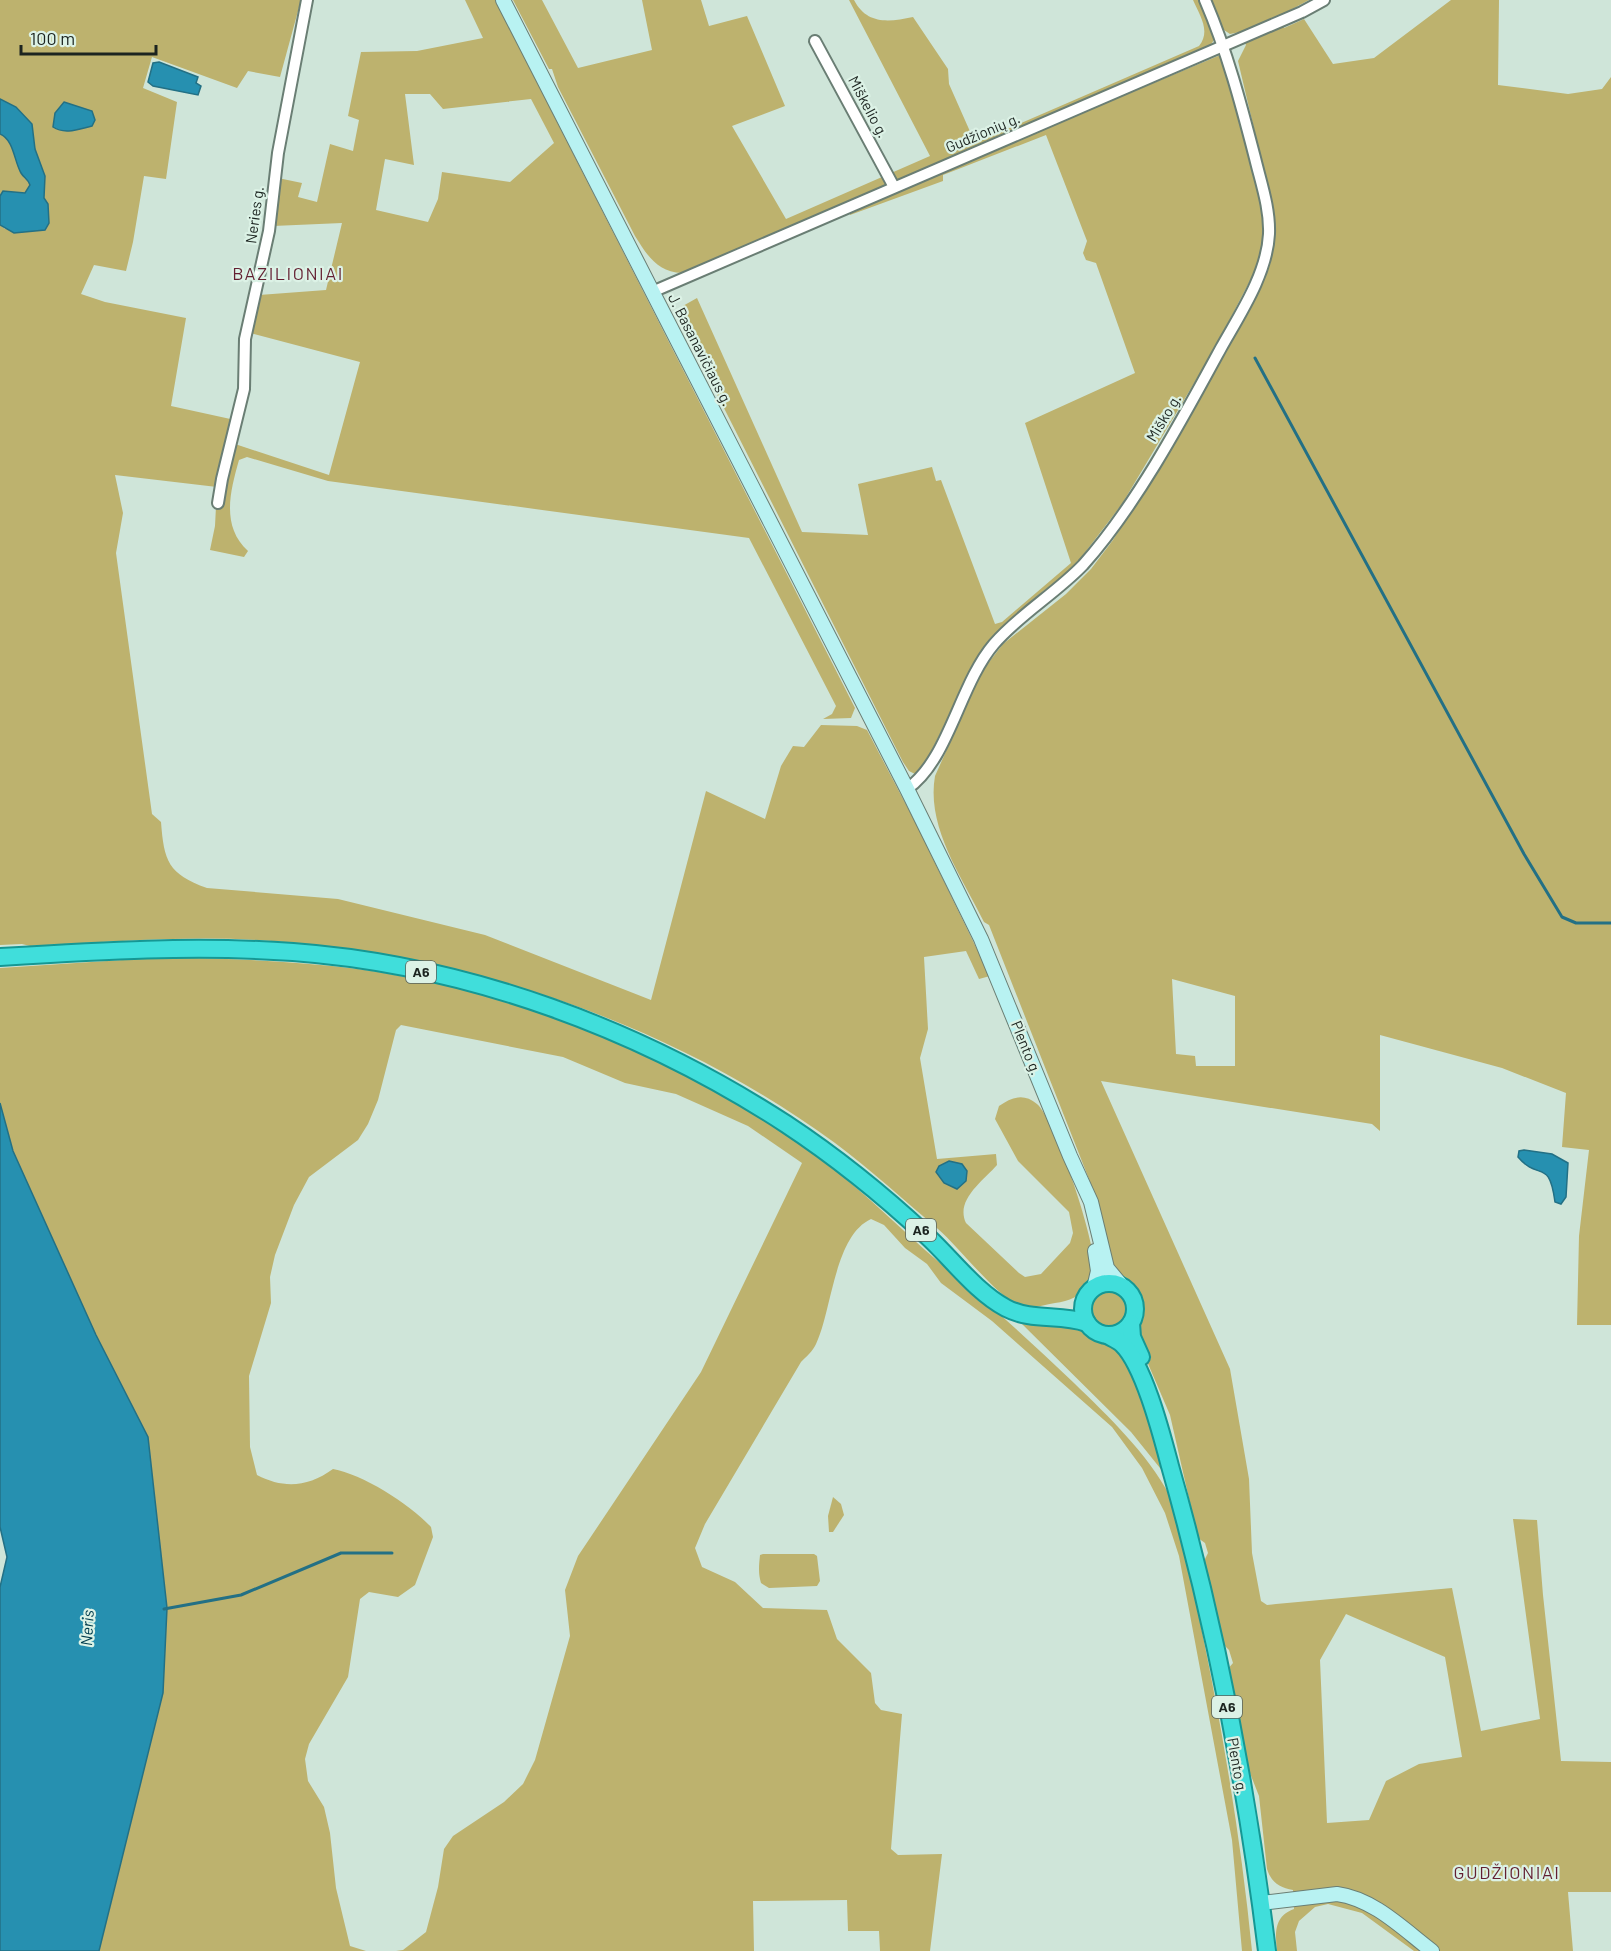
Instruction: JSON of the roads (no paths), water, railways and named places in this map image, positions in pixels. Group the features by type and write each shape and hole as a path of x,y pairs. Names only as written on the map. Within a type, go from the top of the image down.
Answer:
{"highway":[{"name":"A6","path":"0,957 174,949 297,952 424,972 502,992 565,1013 637,1042 686,1066 787,1124 882,1196 992,1298 1030,1317 1073,1318 1087,1323"},
{"path":"1017,1312 1068,1308 1090,1292 1108,1283 1122,1286 1133,1299 1135,1307 1131,1323 1120,1332 1107,1335 1093,1329 1087,1323 1083,1306 1090,1292"},
{"name":"Plento g.","path":"1131,1323 1135,1346 1157,1393 1167,1422 1185,1513 1215,1640 1261,1903 1267,1951"},
{"name":"Plento g.","path":"1107,1335 1122,1344 1146,1388 1185,1513"}],"main road":[{"name":"J. Basanavičiaus g.","path":"503,0 907,789"},
{"name":"Plento g.","path":"907,789 981,939 1091,1202 1107,1268 1122,1286"},
{"name":"Plento g.","path":"1070,1156 1094,1246 1098,1271 1090,1292"},
{"path":"1261,1903 1337,1894 1359,1899 1432,1951"}],"street":[{"name":"Neries g.","path":"218,503 244,389 245,339 269,231 278,153 307,0"},
{"name":"Miško g.","path":"907,789 917,782 933,761 970,681 993,645 1019,618 1084,564 1121,516 1188,410 1245,304 1261,268 1269,236 1269,214 1224,45 1205,0"},
{"name":"Gudžionių g.","path":"652,292 1324,0"},
{"name":"Miškelio g.","path":"815,41 894,187"}],"water":[{"path":"159,62 198,77 196,83 201,86 198,95 153,86 148,82 153,63"},
{"path":"0,99 16,107 32,124 35,149 45,176 44,198 48,204 49,223 45,230 14,233 0,225 0,196 3,191 25,193 30,185 21,173 8,141 0,134"},
{"path":"64,102 92,111 95,120 92,126 67,131 53,127 55,113"},
{"name":"Neris","path":"0,1103 13,1151 96,1335 148,1437 167,1608 163,1693 99,1951 0,1951 0,1587 7,1557 0,1527"},
{"path":"1519,1151 1552,1154 1568,1163 1566,1197 1561,1204 1555,1202 1553,1188 1546,1175 1525,1164 1518,1157"},
{"path":"949,1161 962,1164 967,1171 966,1181 957,1189 944,1183 936,1172 939,1166"}],"waterway":[{"path":"1255,358 1524,854 1562,917 1576,923 1611,923"},
{"path":"164,1609 241,1595 341,1553 392,1553"}],"district":[{"name":"BAZILIONIAI","path":"288,274"},
{"name":"GUDŽIONIAI","path":"1507,1873"}]}
